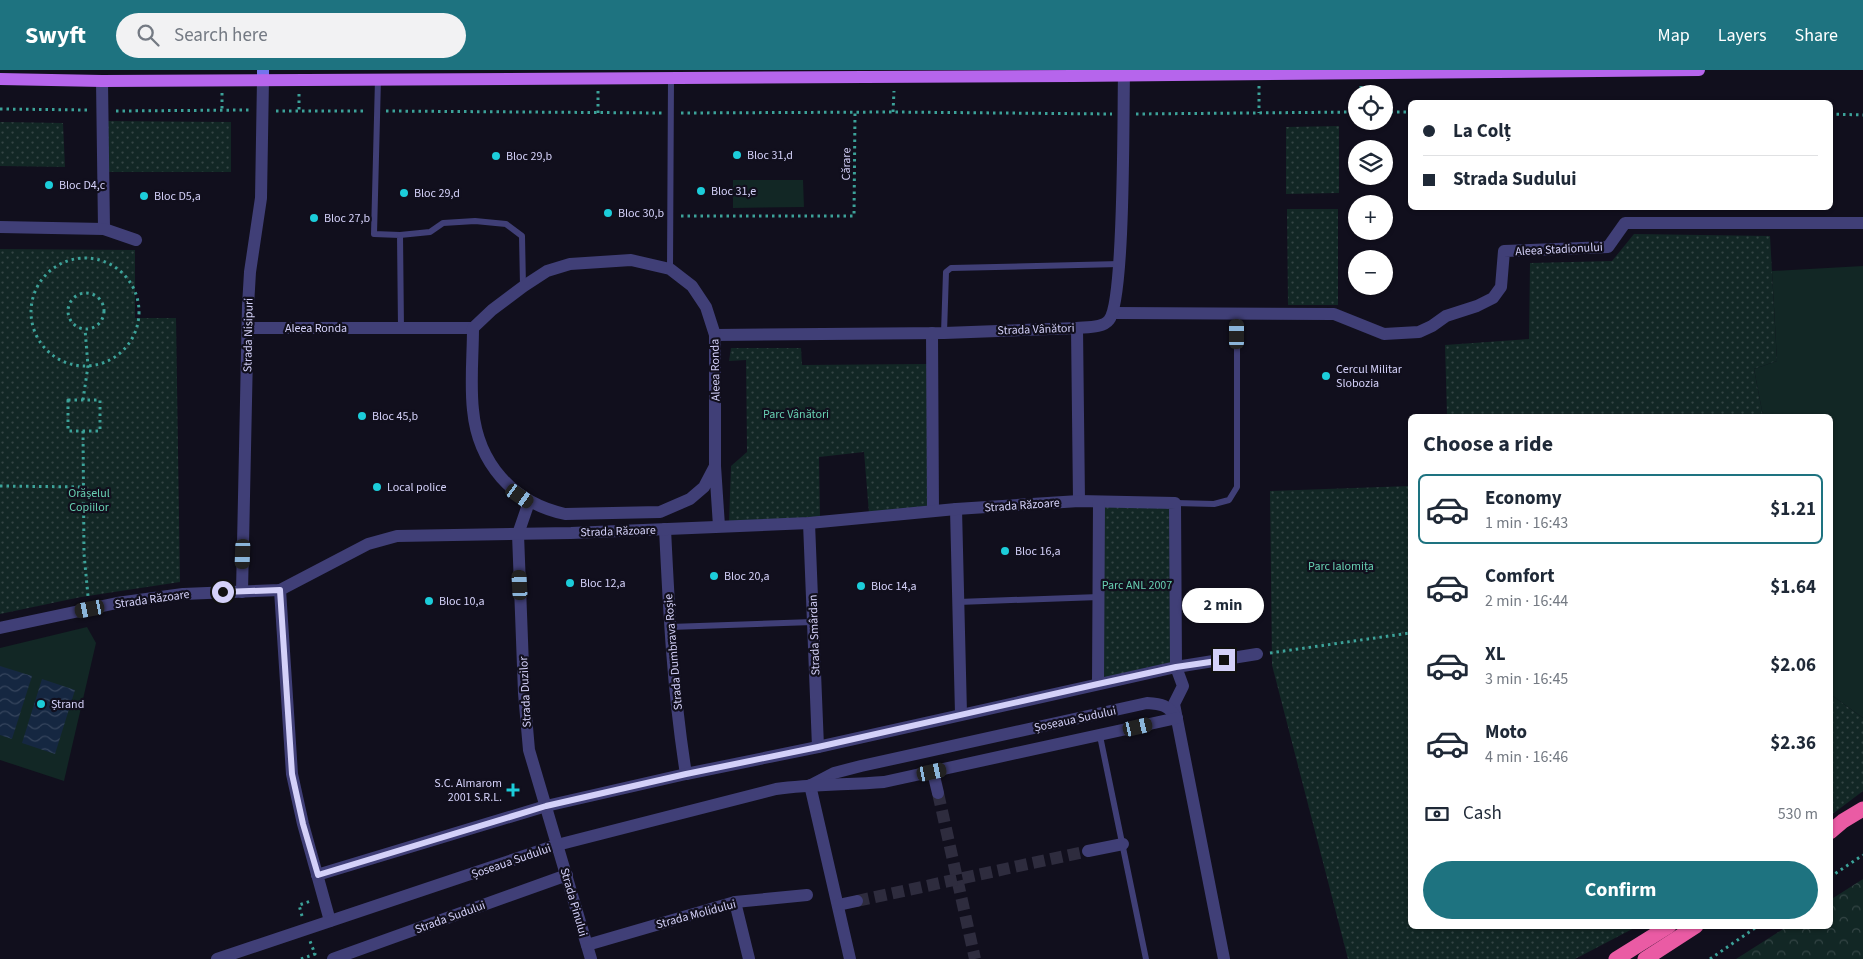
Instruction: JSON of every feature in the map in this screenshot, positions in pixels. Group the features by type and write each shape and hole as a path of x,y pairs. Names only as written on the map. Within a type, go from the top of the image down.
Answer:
{"highway":[{"path":"1833,828 1863,809"},
{"path":"1616,959 1664,929"},
{"path":"1645,959 1691,929"}],"main road":[{"path":"0,79 102,80 263,74 378,79 1259,75 1293,72 1699,70"}],"street":[{"name":"Strada Nisipuri","path":"242,592 250,272 261,198 263,74"},
{"path":"1113,313 1120,264 1124,75"},
{"path":"102,80 104,229"},
{"name":"Aleea Stadionului","path":"1113,313 1334,314 1384,334 1419,332 1446,316 1477,306 1494,298 1501,287 1504,251 1608,247 1625,223 1863,222"},
{"path":"0,227 104,229 136,240"},
{"name":"Aleea Ronda","path":"715,466 704,487 690,499 660,512 565,514 551,511 529,502 511,490 497,472 484,452 476,428 473,408 474,328 492,310 524,286 547,271 570,264 631,260 670,269 692,286 706,307 715,335 715,466 719,526"},
{"name":"Strada Vânători","path":"715,335 938,333 1077,328 1096,326 1108,322 1113,313"},
{"name":"Aleea Ronda","path":"248,328 474,328"},
{"path":"1077,328 1079,501"},
{"path":"933,511 938,333"},
{"name":"Strada Răzoare","path":"0,628 90,609 183,594 280,590 368,544 396,536 665,530 809,523 956,509 1079,501 1175,503"},
{"path":"518,534 529,502"},
{"path":"1098,684 1099,502"},
{"path":"1175,503 1176,667 1182,686 1174,704 1224,959"},
{"path":"956,509 961,714"},
{"name":"Strada Smârdan","path":"809,523 818,747"},
{"name":"Strada Dumbrava Roșie","path":"665,530 670,627 680,738 686,774"},
{"name":"Strada Duzilor","path":"518,534 524,693 528,741 557,845"},
{"path":"280,590 292,774 303,824 330,921"},
{"path":"318,875 546,806 1176,667 1257,654"},
{"name":"Șoseaua Sudului","path":"218,959 557,845 776,789 810,785 848,785 884,782 1176,718 1171,709 1162,704 1147,703 861,766 834,773 810,785"},
{"path":"932,772 938,793"},
{"path":"810,785 850,959"},
{"path":"1088,851 1123,844"},
{"name":"Strada Pinului","path":"557,845 591,959"},
{"name":"Strada Sudului","path":"333,959 567,874"},
{"name":"Strada Molidului","path":"587,944 735,902 807,896"},
{"path":"838,905 857,901"},
{"path":"735,902 749,959"}],"lane":[{"path":"670,269 671,78"},
{"path":"378,79 374,234 430,232 443,223 475,221 506,224 522,236 524,286"},
{"path":"400,234 401,328"},
{"path":"938,333 946,272 951,268 1120,264"},
{"path":"1175,503 1214,504 1228,500 1237,487 1237,314"},
{"path":"958,602 1099,597"},
{"path":"670,627 813,622"},
{"path":"1100,736 1146,959"}],"path":[{"path":"1259,75 1259,113"},
{"path":"299,111 1123,114 1348,112"},
{"name":"Cărare","path":"670,216 854,216 855,112"},
{"path":"1393,112 1408,112"},
{"path":"1833,114 1863,115"},
{"path":"90,258 107,262 115,267 122,272 133,287 139,303 136,331 128,344 117,356 103,363 88,366 70,364 54,357 41,344 33,329 31,320 30,311 33,294 42,278 55,266 72,259 90,258"},
{"path":"84,293 100,300 104,310 104,316 97,326 85,329 75,325 69,315 70,303 74,298 84,293"},
{"path":"83,400 88,366 85,329"},
{"path":"68,400 100,400 100,431 83,431 68,431 68,400"},
{"path":"83,431 84,554 90,609"},
{"path":"0,486 84,487"},
{"path":"1257,654 1408,633"},
{"path":"1833,875 1863,855"},
{"path":"1710,959 1754,929"}],"green space":[{"path":"104,121 231,122 231,172 104,172"},
{"path":"0,122 63,123 65,167 0,166"},
{"path":"1339,126 1339,193 1286,194 1286,127"},
{"path":"733,180 803,180 804,207 733,208"},
{"path":"1287,209 1338,209 1338,305 1288,305"},
{"path":"1634,234 1770,236 1777,361 1754,369 1763,414 1447,414 1445,345 1529,339 1530,263 1612,261"},
{"name":"Orășelul Copiilor","path":"0,249 135,250 135,318 176,318 180,582 81,597 0,614"},
{"path":"1863,266 1863,718 1833,696 1833,414 1763,414 1754,369 1777,361 1772,271"},
{"name":"Parc Vânători","path":"731,348 801,348 802,365 927,364 929,509 869,513 864,452 819,457 820,517 729,522 731,466 747,452 746,360 729,361"},
{"name":"Parc Ialomița","path":"1408,486 1408,929 1632,929 1575,959 1348,959 1272,665 1270,491"},
{"name":"Parc ANL 2007","path":"1099,502 1175,503 1176,667 1098,684"},
{"name":"Ștrand","path":"87,627 96,643 64,781 0,760 0,648"},
{"path":"1833,696 1863,718 1863,791 1833,814"},
{"path":"1863,879 1863,959 1736,959 1783,929 1833,929 1833,898"}],"water":[{"path":"0,666 32,676 12,739 0,735"},
{"path":"42,679 75,690 55,754 22,743"}],"tunnel":[{"path":"938,793 975,959"},
{"path":"857,901 1088,851"}],"place":[{"name":"Bloc 31,d","path":"737,155"},
{"name":"Bloc 29,b","path":"496,156"},
{"name":"Bloc D4,c","path":"49,185"},
{"name":"Bloc 31,e","path":"701,191"},
{"name":"Bloc 29,d","path":"404,193"},
{"name":"Bloc D5,a","path":"144,196"},
{"name":"Bloc 30,b","path":"608,213"},
{"name":"Bloc 27,b","path":"314,218"},
{"name":"Cercul Militar Slobozia","path":"1326,376"},
{"name":"Bloc 45,b","path":"362,416"},
{"name":"Local police","path":"377,487"},
{"name":"Bloc 16,a","path":"1005,551"},
{"name":"Bloc 20,a","path":"714,576"},
{"name":"Bloc 12,a","path":"570,583"},
{"name":"Bloc 14,a","path":"861,586"},
{"name":"Bloc 10,a","path":"429,601"},
{"name":"Ștrand","path":"41,704"},
{"name":"S.C. Almarom 2001 S.R.L.","path":"513,790"}],"route":[{"path":"223,592 280,590 292,774 303,824 318,875 546,806 1176,667 1224,660"}]}
